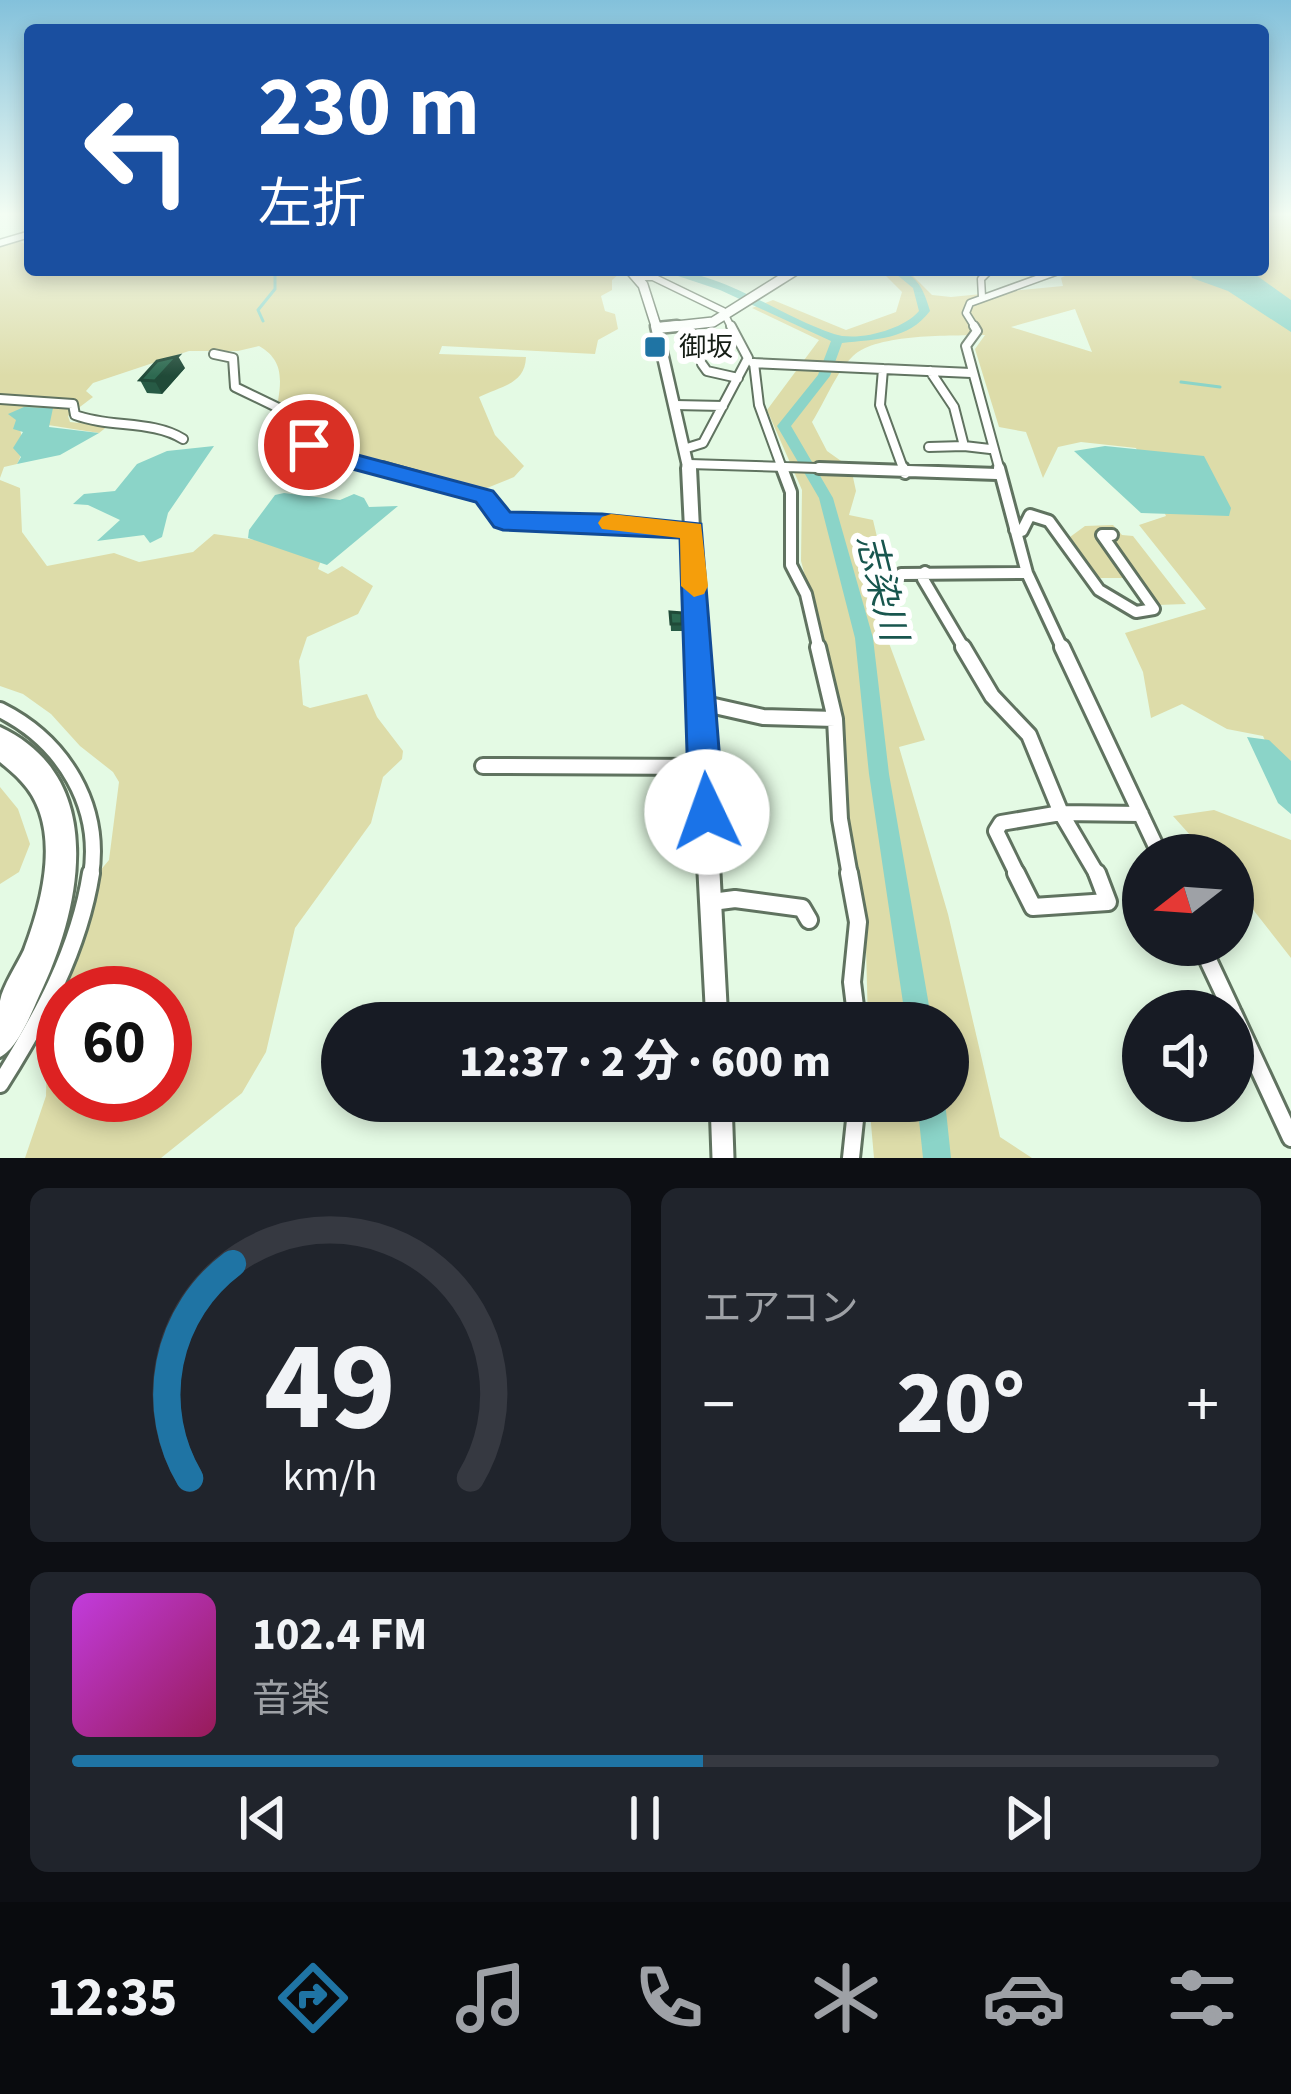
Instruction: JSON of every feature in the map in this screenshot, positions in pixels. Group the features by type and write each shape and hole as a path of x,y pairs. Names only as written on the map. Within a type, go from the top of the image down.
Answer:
{"highway":[{"path":"0,735 32,757 56,790 67,824 68,853 51,943 0,1046"},
{"path":"0,751 20,765 40,790 52,820 56,858 43,931 0,1023"}],"main road":[{"path":"635,276 657,328 688,456 716,1002"},
{"path":"657,328 700,325 728,315 787,276"},
{"path":"722,1122 724,1158"}],"street":[{"path":"647,276 728,315 751,363 759,405 791,492 791,566 806,594 835,719 840,819 858,922 854,1002"},
{"path":"982,297 983,276"},
{"path":"1043,276 982,297 966,308 977,331 966,346 971,373 1027,574 1150,834"},
{"path":"214,355 233,358 235,387 293,415 314,449 484,496 503,521 602,522 692,530"},
{"path":"751,363 971,373"},
{"path":"688,456 703,443 751,363"},
{"path":"702,364 707,371 738,378"},
{"path":"883,369 880,405 905,473"},
{"path":"931,371 954,407 964,446"},
{"path":"0,399 74,404 75,415 83,419 126,424 147,432 166,428 183,439"},
{"path":"675,405 722,406"},
{"path":"929,446 990,448"},
{"path":"688,456 784,470 997,474"},
{"path":"1015,530 1022,531 1030,515 1049,521 1100,590 1136,613 1154,609 1102,535 1112,535"},
{"path":"925,572 923,579 992,696 1028,735 1061,813 1093,861 1108,902 1033,907 997,831 1000,823 1061,813 1141,814"},
{"path":"901,574 1027,574"},
{"path":"700,703 763,717 835,719"},
{"path":"0,710 26,725 79,783 90,813 92,855 85,903 67,959 0,1084"},
{"path":"483,766 704,767"},
{"path":"711,902 736,899 802,908 809,920"},
{"path":"1254,1059 1291,1138"},
{"path":"851,1158 855,1122"}],"green space":[{"path":"0,268 24,268 24,276 617,276 612,290 601,296 605,311 615,314 618,329 598,340 595,354 442,346 439,354 526,357 516,379 479,397 495,435 524,466 514,477 482,490 319,446 304,416 278,401 279,369 259,346 189,351 93,383 86,391 93,397 68,416 70,422 108,426 99,433 16,420 21,453 17,464 4,467 0,478"},
{"path":"1269,268 1291,268 1291,798 1263,736 1227,729 1182,704 1151,718 1143,672 1125,633 1206,609 1139,525 1166,516 1136,448 1081,442 1058,447 1043,478 1026,432 999,427 975,349 985,335 916,337 864,349 841,370 812,422 827,451 851,468 856,491 849,515 873,520 885,571 867,584 925,740 899,747 969,1002 867,1002 865,911 842,795 841,712 801,561 802,490 767,410 819,340 752,308 773,300 846,330 896,312 902,292 886,276 913,276 932,295 951,297 1063,286 1065,276 1269,276","holes":["1075,309 1092,352 1011,327"]},
{"path":"0,480 20,488 22,532 47,566 114,553 139,562 193,552 214,534 271,542 321,560 318,569 328,574 342,566 373,586 358,614 307,637 299,661 303,705 310,708 367,694 377,717 403,751 402,759 383,777 371,823 295,928 266,1052 242,1093 161,1158 25,1158 37,1122 192,1122 192,966 64,966 99,872 109,860 119,782 51,714 23,694 0,686"},
{"path":"1113,525 1122,535 1133,536 1186,604 1158,605 1138,578 1099,578 1070,537 1085,526"},
{"path":"0,787 18,809 30,844 19,872 0,884"},
{"path":"1214,810 1291,840 1291,958 1254,911 1254,834 1189,834 1173,816"},
{"path":"969,1004 1000,1137 1032,1158 874,1158 871,1122 969,1122"}],"water":[{"path":"1257,276 1291,300 1291,332 1228,291 1192,278"},
{"path":"24,407 53,408 49,427 99,433 60,455 17,464 21,457 13,448 23,432 13,429 16,420 8,414"},
{"path":"214,446 168,513 162,537 150,543 144,535 97,541 120,520 88,505 73,504 84,494 115,491 137,464 167,451"},
{"path":"1105,446 1204,456 1231,508 1229,516 1141,513 1074,451"},
{"path":"354,494 369,507 398,506 327,565 248,538 275,495 340,500"},
{"path":"1247,737 1269,740 1291,761 1291,814 1278,803"}],"building":[{"path":"178,356 155,381 140,380 157,361"},
{"path":"670,612 682,613 682,624 671,624"}],"waterway":[{"path":"263,321 258,310 275,289 275,276"},
{"path":"685,276 724,288 837,340"},
{"name":"志染川","path":"837,340 898,332 917,320 925,311 918,287 904,276"},
{"name":"志染川","path":"837,340 824,376 784,426 826,498 864,638 879,774 916,1002"},
{"path":"1181,382 1220,387"},
{"name":"志染川","path":"933,1122 937,1158"}],"slow traffic":[{"path":"611,523 692,530 694,586"}],"place":[{"name":"御坂","path":"655,347"}],"route":[{"path":"309,445 422,482 484,496 503,521 602,522 692,530 707,812"}]}
